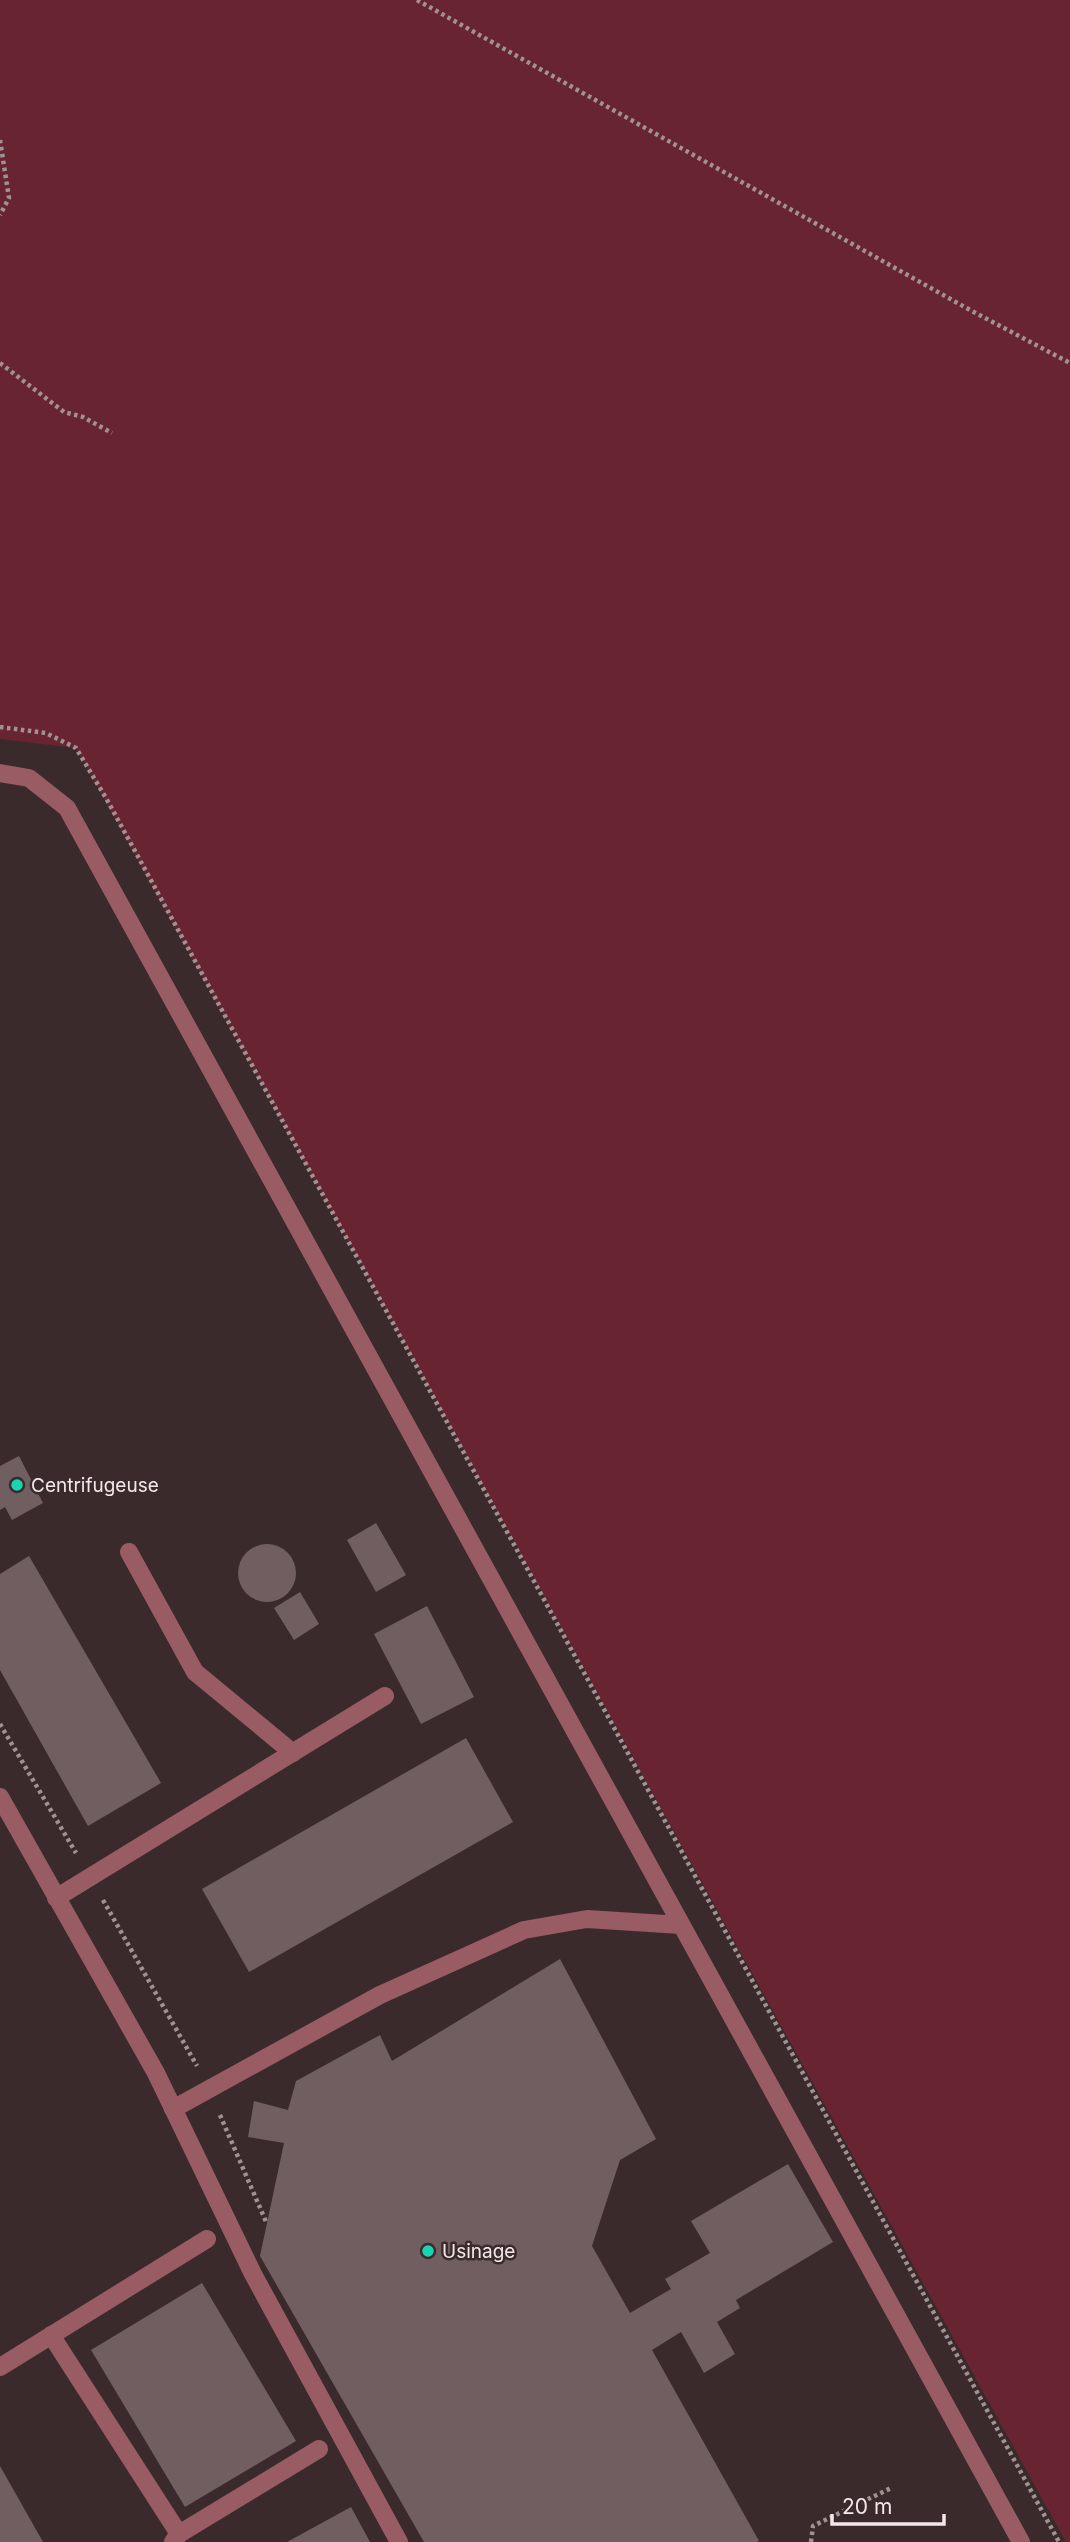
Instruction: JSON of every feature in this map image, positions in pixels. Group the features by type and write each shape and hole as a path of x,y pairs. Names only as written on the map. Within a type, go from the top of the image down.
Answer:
{"street":[{"path":"0,773 29,779 67,808 1021,2542"},
{"path":"129,1552 195,1672 293,1753"},
{"path":"56,1898 385,1696"},
{"path":"0,1797 156,2073 253,2274 399,2542"},
{"path":"173,2109 380,1995 524,1930 587,1919 681,1925"},
{"path":"0,2367 207,2239"},
{"path":"51,2335 176,2538 319,2449"}],"path":[{"path":"417,0 970,310 1070,363"},
{"path":"0,140 9,198 0,215"},
{"path":"0,363 64,412 83,417 112,433"},
{"path":"0,727 47,733 76,748 106,797 1059,2542"},
{"path":"0,1724 210,2089 267,2224"},
{"path":"811,2542 813,2526 891,2488"}],"shaded area":[{"path":"0,0 1070,0 1070,2542 1066,2542 76,748 0,739"}],"building":[{"name":"Centrifugeuse","path":"19,1456 43,1503 12,1520 5,1507 0,1510 0,1466"},
{"path":"376,1523 406,1575 376,1592 347,1540"},
{"path":"261,1544 273,1544 288,1552 296,1567 296,1579 288,1594 273,1602 261,1602 246,1594 238,1579 238,1567 246,1552"},
{"path":"29,1556 161,1783 88,1826 0,1670 0,1574"},
{"path":"300,1592 319,1624 294,1640 274,1608"},
{"path":"427,1606 474,1697 421,1724 374,1634"},
{"path":"466,1738 513,1822 249,1972 202,1889"},
{"name":"Usinage","path":"560,1959 656,2139 620,2160 592,2246 630,2313 671,2289 665,2279 710,2253 691,2221 788,2164 833,2242 736,2300 740,2308 717,2322 735,2354 704,2373 681,2332 652,2350 759,2541 757,2542 424,2542 260,2256 284,2143 248,2137 254,2101 288,2110 296,2081 380,2035 392,2061"},
{"path":"202,2283 296,2441 185,2507 91,2350"},
{"path":"0,2466 43,2542 0,2542"},
{"path":"351,2507 370,2542 287,2542"}],"place":[{"name":"Centrifugeuse","path":"17,1485"},
{"name":"Usinage","path":"428,2251"}]}
